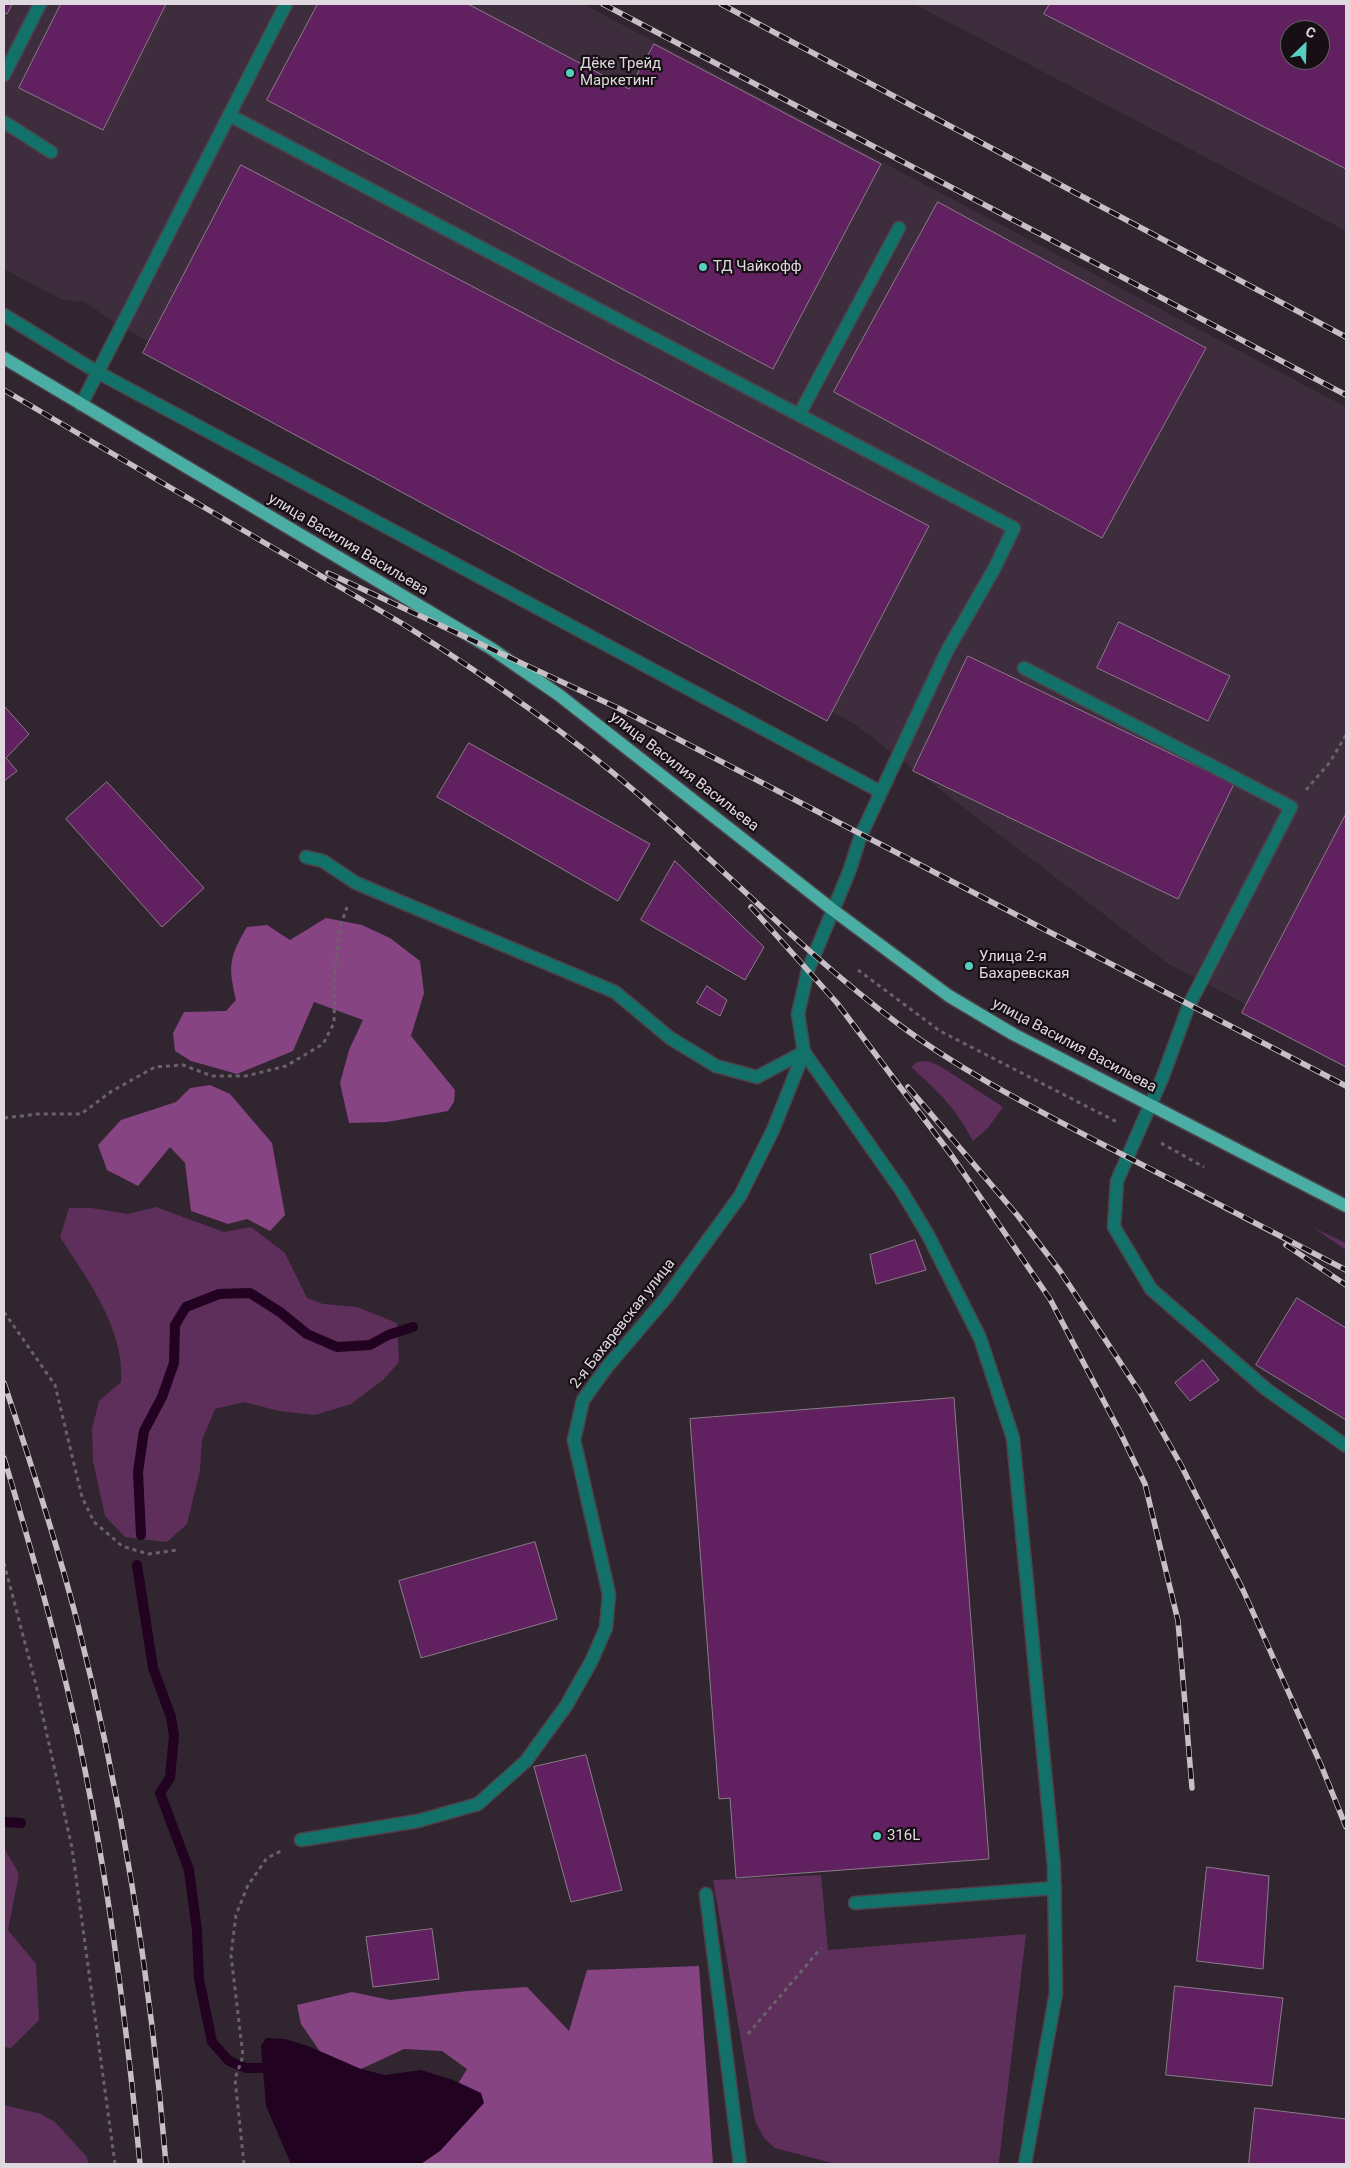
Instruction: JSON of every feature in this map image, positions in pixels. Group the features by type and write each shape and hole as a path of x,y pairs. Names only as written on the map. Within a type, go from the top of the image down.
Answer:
{"main road":[{"name":"улица Василия Васильева","path":"4,358 492,649 559,695 616,738 832,910 949,996 1012,1034 1346,1206"}],"lane":[{"path":"4,75 40,4"},
{"path":"81,404 286,4"},
{"path":"229,115 1014,528 993,571 947,651 861,835 849,872 808,970 800,1000 799,1031 804,1052 901,1190 928,1235 980,1338 1012,1438 1054,1866 1056,1993 1025,2164"},
{"path":"4,122 51,152"},
{"path":"799,415 899,228"},
{"path":"4,315 97,372 881,792"},
{"path":"1024,668 1291,807 1189,1005 1162,1076 1117,1181 1114,1227 1151,1289 1266,1389 1346,1446"},
{"path":"306,857 323,861 356,883 615,992 670,1038 716,1066 757,1077 804,1052"},
{"name":"2-я Бахаревская улица","path":"301,1840 418,1821 478,1804 526,1760 566,1706 591,1662 606,1628 609,1594 574,1440 583,1400 607,1367 665,1299 740,1196 773,1130 804,1052"},
{"path":"855,1904 1054,1888"},
{"path":"706,1894 740,2164"}],"path":[{"path":"1291,807 1330,762 1346,735"},
{"path":"4,1118 38,1114 81,1114 112,1091 155,1066 183,1065 212,1076 246,1076 286,1066 323,1044 334,1022 335,970 340,927 356,883"},
{"path":"858,970 940,1031 966,1046 1088,1105 1137,1133 1172,1149 1204,1167"},
{"path":"4,1312 55,1385 82,1497 94,1522 122,1546 148,1554 178,1550"},
{"path":"4,1563 36,1685 72,1848 115,2164"},
{"path":"244,2164 234,2079 243,2056 231,1955 236,1914 248,1886 267,1858 301,1840"},
{"path":"727,2059 821,1948"}],"shaded area":[{"path":"4,4 583,4 1346,407 1346,1057 1169,964 854,724 428,496 113,322 85,302 62,300 4,269"},
{"path":"914,4 1346,4 1346,231"},
{"path":"326,918 362,925 390,938 420,961 424,993 411,1036 455,1090 454,1102 448,1111 387,1122 349,1123 340,1083 349,1050 363,1020 314,1002 293,1051 237,1074 191,1061 175,1051 173,1033 184,1012 226,1011 236,1000 231,970 232,962 237,946 247,927 267,925 290,940"},
{"path":"927,1061 940,1066 1003,1107 988,1128 973,1141 946,1101 911,1067 917,1062"},
{"path":"210,1085 230,1094 272,1143 285,1215 270,1231 247,1219 228,1224 191,1211 185,1163 170,1147 138,1186 107,1170 98,1145 121,1120 176,1102 190,1088"},
{"path":"156,1207 224,1232 251,1227 285,1253 307,1298 323,1304 357,1307 397,1323 399,1362 383,1380 351,1404 315,1415 279,1411 244,1402 215,1409 202,1440 200,1470 187,1524 167,1542 125,1537 105,1516 93,1461 92,1429 99,1401 121,1382 121,1362 111,1324 102,1305 60,1237 69,1208 91,1208 128,1214"},
{"path":"1314,1228 1346,1243 1346,1250"},
{"path":"4,1848 19,1874 8,1930 36,1964 39,2020 11,2048 4,2047"},
{"path":"821,1875 828,1950 1026,1934 999,2162 996,2164 836,2164 775,2148 764,2138 755,2121 713,1880"},
{"path":"699,1966 713,2164 368,2164 443,2108 467,2069 442,2051 404,2049 361,2069 341,2082 301,2024 297,2005 352,1992 390,2000 468,1991 527,1987 569,2031 587,1970"},
{"path":"266,2038 285,2039 308,2046 361,2069 385,2075 421,2070 453,2080 481,2093 484,2103 440,2151 421,2164 291,2164 266,2106 261,2046"},
{"path":"4,2105 41,2114 55,2122 87,2157 88,2164 4,2164"}],"building":[{"path":"4,4 12,4 7,14 4,13"},
{"path":"61,4 166,4 103,130 19,88"},
{"name":"ТД Чайкофф","path":"318,4 468,4 629,89 654,44 881,164 773,369 267,100"},
{"path":"1050,4 1346,4 1346,169 1044,14"},
{"path":"241,165 929,526 827,721 143,353"},
{"path":"938,202 1206,348 1102,538 834,392"},
{"path":"1119,622 1230,676 1208,721 1097,668"},
{"path":"968,656 1234,784 1178,899 913,771"},
{"path":"4,706 29,734 6,758 17,771 4,781"},
{"path":"469,743 650,844 618,901 437,797"},
{"path":"107,782 204,888 162,927 66,819"},
{"path":"1346,814 1346,1067 1242,1013"},
{"path":"675,861 764,947 745,980 641,920"},
{"path":"707,986 727,1000 720,1016 697,1003"},
{"path":"915,1240 926,1270 876,1284 870,1255"},
{"path":"1297,1298 1346,1328 1346,1420 1256,1365"},
{"path":"1203,1360 1219,1380 1190,1401 1175,1383"},
{"path":"954,1398 989,1859 736,1878 730,1798 719,1799 690,1419"},
{"path":"535,1542 557,1619 421,1658 399,1581"},
{"path":"586,1755 622,1890 571,1902 534,1767"},
{"path":"1207,1867 1269,1876 1263,1969 1197,1961"},
{"path":"432,1929 439,1979 373,1987 366,1937"},
{"path":"1175,1986 1283,1998 1272,2086 1166,2075"},
{"path":"1255,2108 1346,2119 1346,2164 1249,2164"}],"waterway":[{"path":"141,1535 138,1472 144,1431 162,1397 174,1363 175,1325 186,1307 219,1294 250,1293 280,1312 307,1334 337,1347 370,1345 388,1335 413,1327"},
{"path":"137,1565 153,1668 171,1717 174,1735 170,1778 160,1793 189,1870 197,1931 199,1979 212,2042 229,2061 246,2068 263,2068"},
{"path":"4,1822 21,1823"}],"railway":[{"path":"603,4 1346,395"},
{"path":"721,4 1346,337"},
{"path":"4,390 403,624 523,704 581,747 637,793 799,941 866,999 949,1059 1049,1116 1346,1270"},
{"path":"328,573 620,709 1346,1086"},
{"path":"751,907 837,1003 952,1156 1050,1299 1120,1432 1145,1484 1178,1621 1192,1788"},
{"path":"908,1087 1018,1216 1060,1271 1141,1394 1181,1465 1243,1590 1321,1765 1346,1827"},
{"path":"1286,1245 1346,1285"},
{"path":"4,1383 70,1594 109,1758 122,1826 143,1961 160,2096 166,2164"},
{"path":"4,1458 51,1623 72,1707 98,1837 119,1977 140,2164"}],"place":[{"name":"Дёке Трейд Маркетинг","path":"570,73"},
{"name":"ТД Чайкофф","path":"703,267"},
{"name":"Улица 2-я Бахаревская","path":"969,966"},
{"name":"316L","path":"877,1836"}]}
